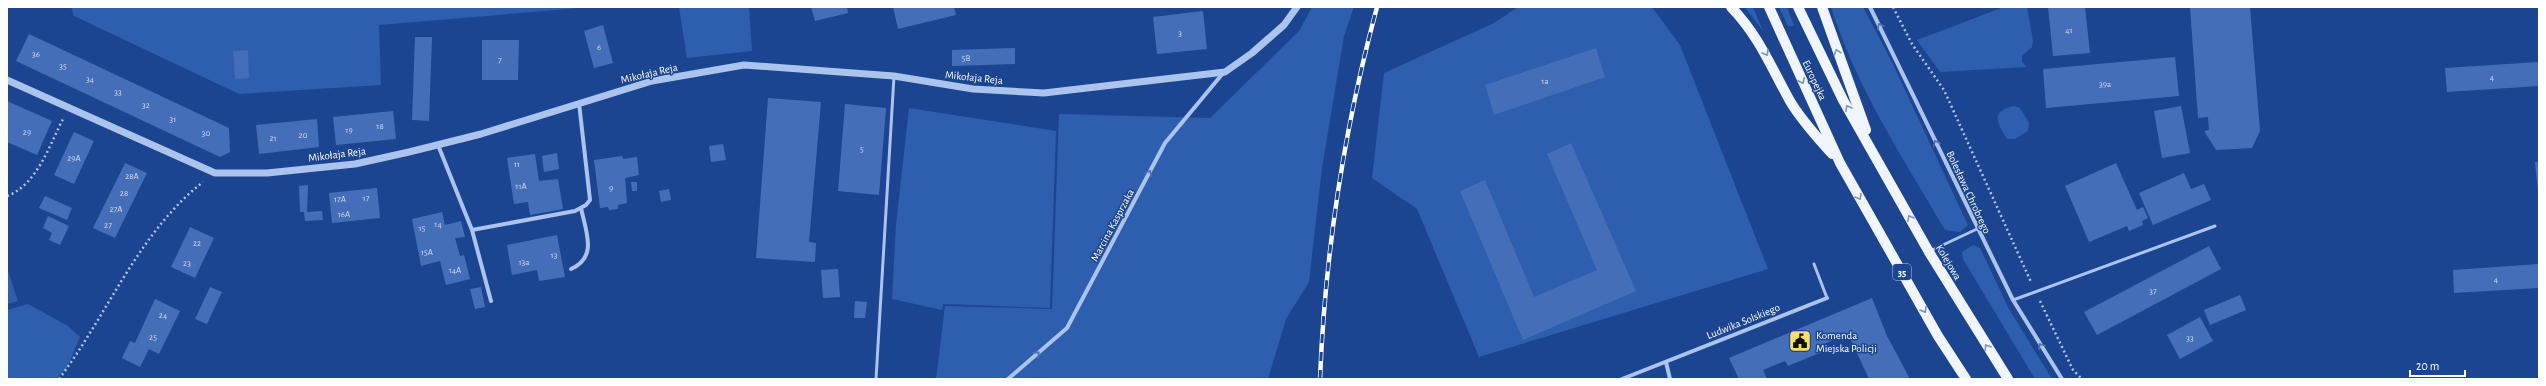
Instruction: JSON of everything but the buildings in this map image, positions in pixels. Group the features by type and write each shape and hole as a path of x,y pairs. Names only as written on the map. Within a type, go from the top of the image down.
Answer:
{"main road":[{"path":"1731,7 1744,21 1766,53 1790,101 1840,163"},
{"name":"Europejka","path":"1769,7 1840,163"},
{"name":"Europejka","path":"1798,7 1844,100 1875,154"},
{"path":"1822,7 1875,154"},
{"name":"Kolejowa","path":"1875,154 1929,252 2008,379"},
{"name":"35","path":"1840,163 1938,336 1966,379"}],"street":[{"name":"Mikołaja Reja","path":"7,80 215,173 267,173 355,164 438,145 652,81 744,65 894,76 973,89 1044,93 1225,72 1252,53 1284,25 1297,7"},
{"name":"Bolesława Chrobrego","path":"1870,7 1977,229 2013,300 2062,379"},
{"name":"Marcina Kasprzaka","path":"1008,379 1067,328 1165,143 1225,72"},
{"path":"472,230 581,208 590,200 579,103"},
{"path":"438,145 472,230 491,301"},
{"path":"571,269 583,261 589,249 581,208"},
{"name":"Ludwika Solskiego","path":"1622,379 1827,298"},
{"path":"1666,362 1670,379"}],"lane":[{"path":"876,379 894,76"},
{"path":"2013,300 2214,226"},
{"path":"1929,252 1977,229"},
{"path":"1814,264 1827,298"}],"path":[{"path":"1893,7 1912,44 1944,90 2032,283"},
{"path":"7,196 14,193 33,175 68,108"},
{"path":"59,379 83,347 110,300 158,228 183,198 215,173"},
{"path":"2039,297 2073,370 2082,379"}],"shaded area":[{"path":"71,7 591,7 379,25 381,85 239,94 74,16"},
{"path":"679,7 749,7 752,51 687,58"},
{"path":"1312,7 1354,7 1344,36 1322,168 1309,282 1286,319 1268,379 936,379 945,306 1052,309 1059,114 1210,118 1299,31"},
{"path":"1518,7 1652,7 1680,45 1768,269 1479,357 1417,209 1372,178 1384,73 1494,23"},
{"path":"1745,7 1753,7 1763,31"},
{"path":"1779,7 1787,7 1794,26 1788,26"},
{"path":"1831,7 1863,7 1893,64 1968,225 1960,232 1945,230 1897,149 1853,65 1841,37"},
{"path":"2004,7 2027,7 2033,41 2032,47 2022,56 2022,62 2027,67 1940,72 1917,40"},
{"path":"2014,106 2020,108 2029,123 2028,131 2015,139 2007,139 1999,123 1998,115 2006,108"},
{"path":"909,108 1056,131 1050,308 943,304 942,310 892,299 896,225"},
{"path":"1973,245 1980,248 2009,309 2052,379 2035,379 1963,259 1962,252"},
{"path":"7,268 18,301 7,304"},
{"path":"28,304 68,326 80,337 67,368 55,379 7,379 7,310"}],"railway":[{"path":"1320,379 1326,285 1338,192 1355,99 1377,7"}],"place":[{"name":"Komenda Miejska Policji","path":"1800,341"}]}
